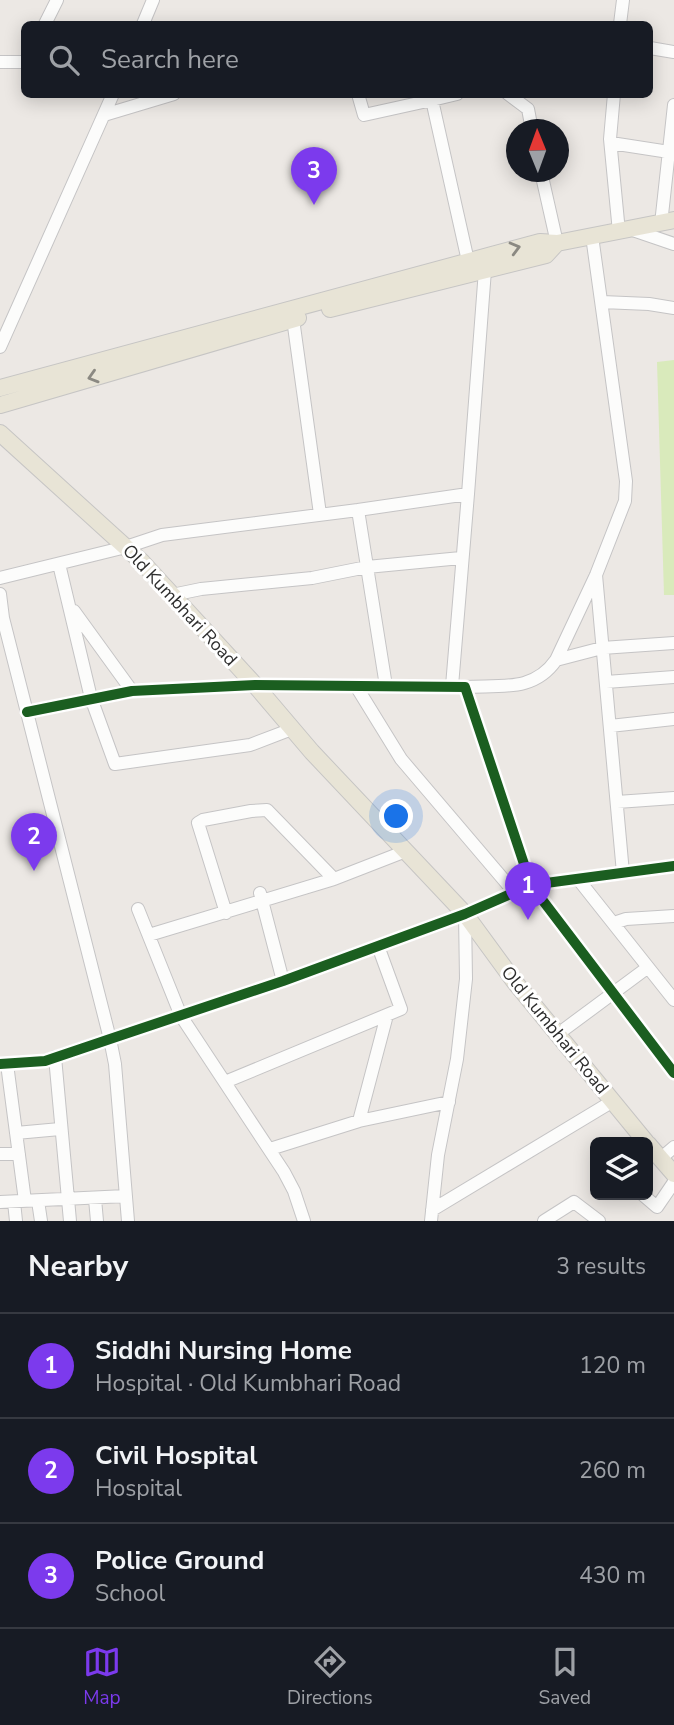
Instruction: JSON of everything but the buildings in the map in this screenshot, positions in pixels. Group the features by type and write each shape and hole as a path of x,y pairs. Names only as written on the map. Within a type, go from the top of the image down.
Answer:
{"main road":[{"path":"0,388 540,242 557,243 667,222"},
{"path":"0,404 293,319 546,255 557,243"},
{"name":"Old Kumbhari Road","path":"0,433 126,547 465,914 514,981 642,1137"},
{"name":"Old Kumbhari Road","path":"653,1150 674,1174"}],"street":[{"path":"47,21 57,0"},
{"path":"144,21 153,0"},
{"path":"620,21 623,0"},
{"path":"653,49 674,52"},
{"path":"0,62 21,62"},
{"path":"0,347 4,332 111,98"},
{"path":"104,115 161,98"},
{"path":"359,98 364,115 440,98"},
{"path":"513,98 528,109 530,119"},
{"path":"614,98 611,144 625,230 674,244"},
{"path":"432,100 468,261"},
{"path":"667,222 674,105"},
{"path":"611,144 671,147"},
{"path":"543,182 557,243"},
{"path":"27,712 132,691 256,685 459,687 529,683 540,678 556,660 596,575 626,491 592,236"},
{"path":"485,270 461,558 459,687 531,885 674,1073"},
{"path":"602,302 674,308"},
{"path":"293,319 320,514"},
{"path":"0,578 126,547 162,535 468,494"},
{"path":"358,510 386,687"},
{"path":"172,595 201,589 312,578 367,567 461,558"},
{"path":"59,564 90,698 115,764 250,746 292,729"},
{"path":"596,575 623,873"},
{"path":"0,594 3,618 115,1064 128,1221"},
{"path":"69,606 132,691"},
{"path":"556,660 603,648 674,643"},
{"path":"606,682 674,677"},
{"path":"356,686 401,759 515,892"},
{"path":"610,726 674,719"},
{"path":"617,802 674,798"},
{"path":"226,913 198,823 203,820 267,810 334,879"},
{"path":"149,935 226,913 261,898 334,879 406,851"},
{"path":"16,1221 19,1201 19,1154 4,1064 45,1061 181,1016 465,914 531,885 674,866"},
{"path":"578,879 674,1000"},
{"path":"261,898 283,981"},
{"path":"138,909 181,1016 270,1149 294,1191 304,1221"},
{"path":"432,1215 438,1155 457,1059 466,979 465,914"},
{"path":"614,923 626,919 674,916"},
{"path":"225,1082 401,1009 377,946"},
{"path":"558,1034 648,968"},
{"path":"359,1121 387,1015"},
{"path":"55,1057 70,1221"},
{"path":"432,1215 613,1101"},
{"path":"270,1149 359,1121 449,1102"},
{"path":"0,1117 14,1117"},
{"path":"16,1133 60,1129"},
{"path":"660,1159 674,1147"},
{"path":"0,1154 19,1154"},
{"path":"649,1200 657,1207 674,1182"},
{"path":"19,1201 126,1196"},
{"path":"95,1199 97,1221"},
{"path":"19,1201 41,1221"},
{"path":"544,1221 574,1202 599,1221"}],"green space":[{"path":"674,360 674,595 664,595 657,362"}],"cycle path":[{"path":"27,712 132,691 255,685 465,687 531,885 674,1073"},
{"path":"0,1064 45,1061 283,981 465,914 531,885 674,866"}],"place":[{"name":"Police Ground","path":"314,205"},
{"name":"Civil Hospital","path":"34,871"},
{"name":"Siddhi Nursing Home","path":"528,920"}]}
